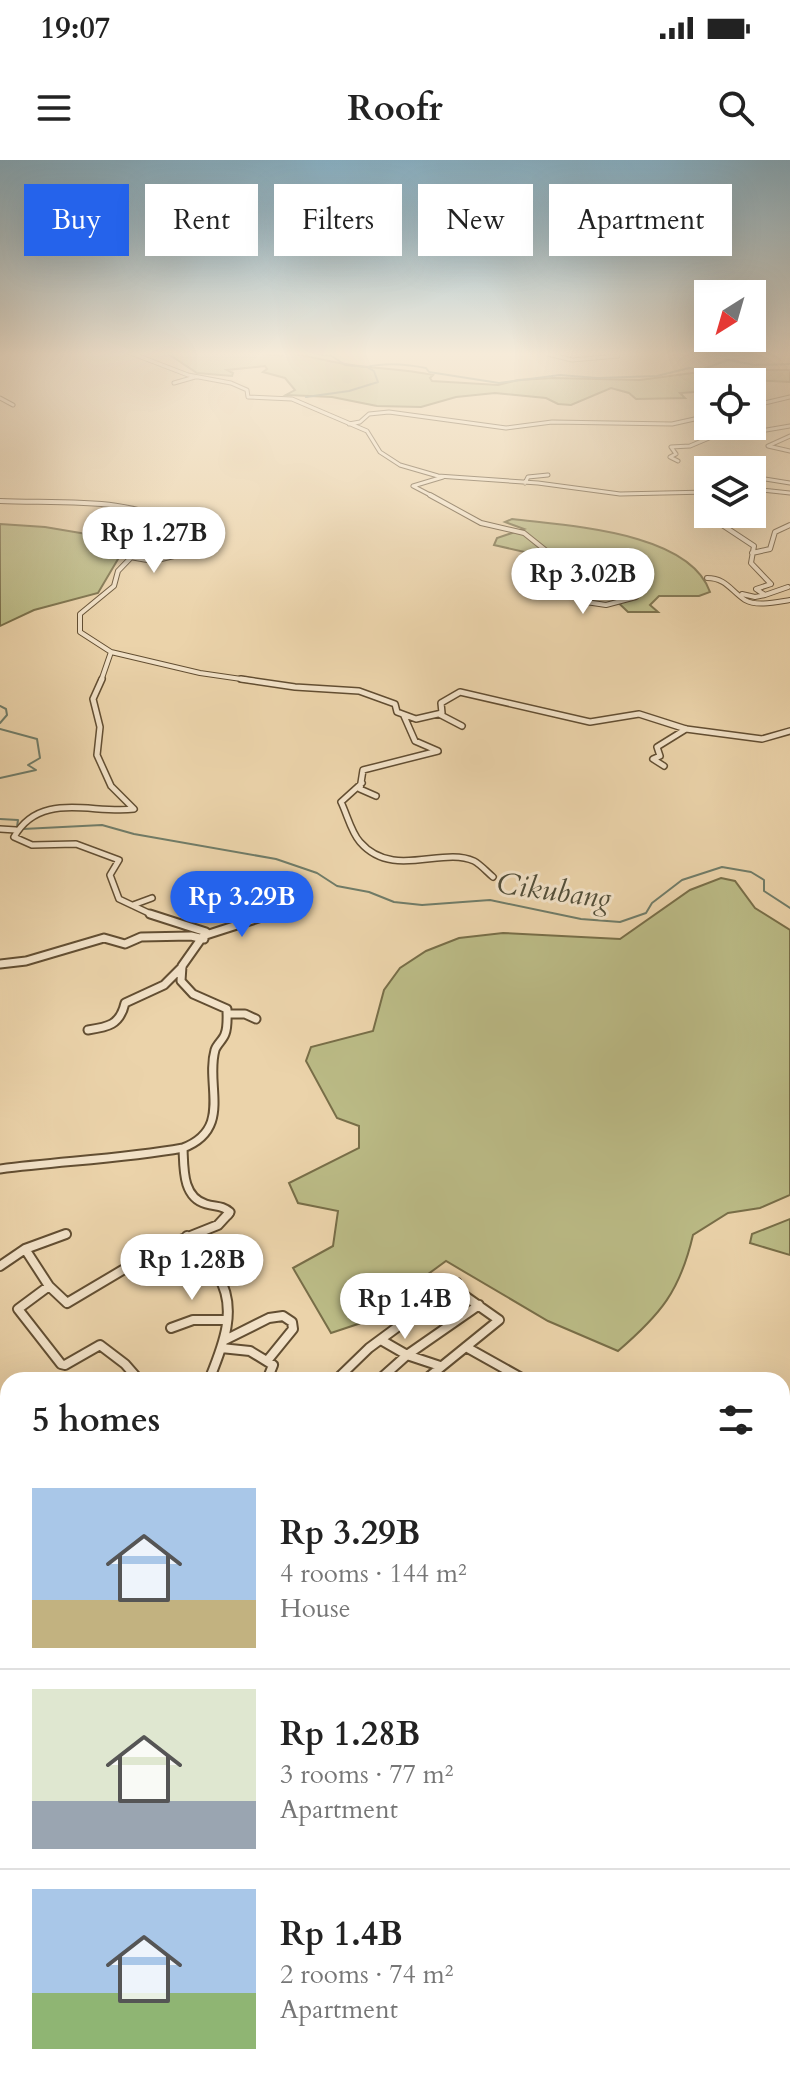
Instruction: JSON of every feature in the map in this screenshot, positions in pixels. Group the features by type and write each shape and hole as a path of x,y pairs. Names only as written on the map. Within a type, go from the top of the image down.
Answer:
{"street":[{"path":"371,442 385,456 420,472 445,476 654,496 694,493"},
{"path":"678,461 670,457 676,454 672,447 700,442"},
{"path":"777,442 768,446 790,451"},
{"path":"525,483 528,477 548,475"},
{"path":"445,476 413,486 483,523 524,533 554,557 571,565 584,564"},
{"path":"766,479 790,483"},
{"path":"766,491 790,494"},
{"path":"0,501 83,503 118,508 171,522 180,530"},
{"path":"752,553 770,549 775,532 790,525"},
{"path":"724,528 752,544 753,568 771,584 756,589 765,595"},
{"path":"192,529 199,535"},
{"path":"208,531 180,530 143,544 118,571 114,586 83,610 78,620 80,632 111,652 200,673 295,687 359,691 395,704 396,711 418,719 439,714 443,711 441,703 462,692 590,722 641,714 686,729 764,739 790,731"},
{"path":"130,557 154,561 178,555"},
{"path":"571,565 578,575 586,602 606,605 636,597"},
{"path":"707,578 724,580 747,601 790,600"},
{"path":"742,594 755,597 788,587"},
{"path":"88,1030 112,1026 122,1015 125,1003 140,999 169,982 206,932 164,920 115,893 110,875 119,860 76,844 25,843 15,838 18,827 32,815 58,809 134,809 111,786 97,755 99,746 93,699 111,659 111,652"},
{"path":"439,714 462,726"},
{"path":"376,796 360,789 363,770 438,751 415,741 404,716"},
{"path":"664,766 653,759 660,756 657,747 686,729"},
{"path":"362,783 341,802 360,842 394,861 415,863 434,858 473,860 493,877"},
{"path":"0,829 18,827"},
{"path":"133,905 152,898"},
{"path":"0,964 26,961 104,938 122,944 141,937 205,937 268,915"},
{"path":"0,1169 81,1159 133,1157 199,1142 208,1129 215,1101 215,1049 226,1033 227,1009 221,1003 199,999 187,990 181,981 182,967"},
{"path":"227,1014 245,1014 256,1019"},
{"path":"25,1249 49,1286 71,1305 187,1236 225,1222 230,1212 223,1206 205,1204 197,1199 184,1181 183,1148"},
{"path":"0,1266 25,1249 66,1234"},
{"path":"187,1236 223,1287 227,1320 223,1344 212,1372"},
{"path":"345,1372 381,1340 457,1283"},
{"path":"49,1286 18,1309 61,1364 65,1365 100,1345 132,1372"},
{"path":"434,1372 499,1320 479,1305 447,1289"},
{"path":"388,1372 407,1355 479,1305"},
{"path":"223,1344 269,1318 283,1316 292,1322 293,1329 267,1361"},
{"path":"171,1328 181,1321 195,1318 215,1322 227,1320"},
{"path":"381,1340 407,1355 440,1366"},
{"path":"223,1344 250,1351 273,1367 271,1372"},
{"path":"466,1347 511,1372"}],"green space":[{"path":"512,519 593,529 652,544 678,556 698,572 710,592 699,596 659,596 650,605 658,612 628,612 606,591 617,584 619,578 599,561 603,553 574,550 563,553 563,557 547,557 494,545 497,538 524,529 505,522"},
{"path":"0,524 45,527 116,539 121,541 121,554 98,593 34,610 0,626"},
{"path":"721,878 735,881 755,908 790,930 790,1195 760,1208 728,1213 693,1235 682,1272 667,1300 618,1351 548,1321 446,1261 361,1323 331,1333 293,1268 333,1246 338,1211 298,1203 289,1183 359,1148 359,1126 337,1118 306,1061 311,1047 373,1031 384,990 400,968 426,951 459,938 503,933 620,939 690,890"},
{"path":"790,1219 790,1255 750,1243 752,1234"}],"waterway":[{"path":"0,706 6,709 7,715 0,723"},
{"path":"0,729 37,739 40,758 28,765 36,770 0,778"},
{"path":"0,819 18,820 17,827"},
{"name":"Cikubang","path":"23,829 102,825 134,834 276,859 317,873 337,886 369,892 394,902 422,905 490,900 581,919 620,922 646,913 652,903 682,880 722,867 751,872 764,880 764,891 790,908"}]}
